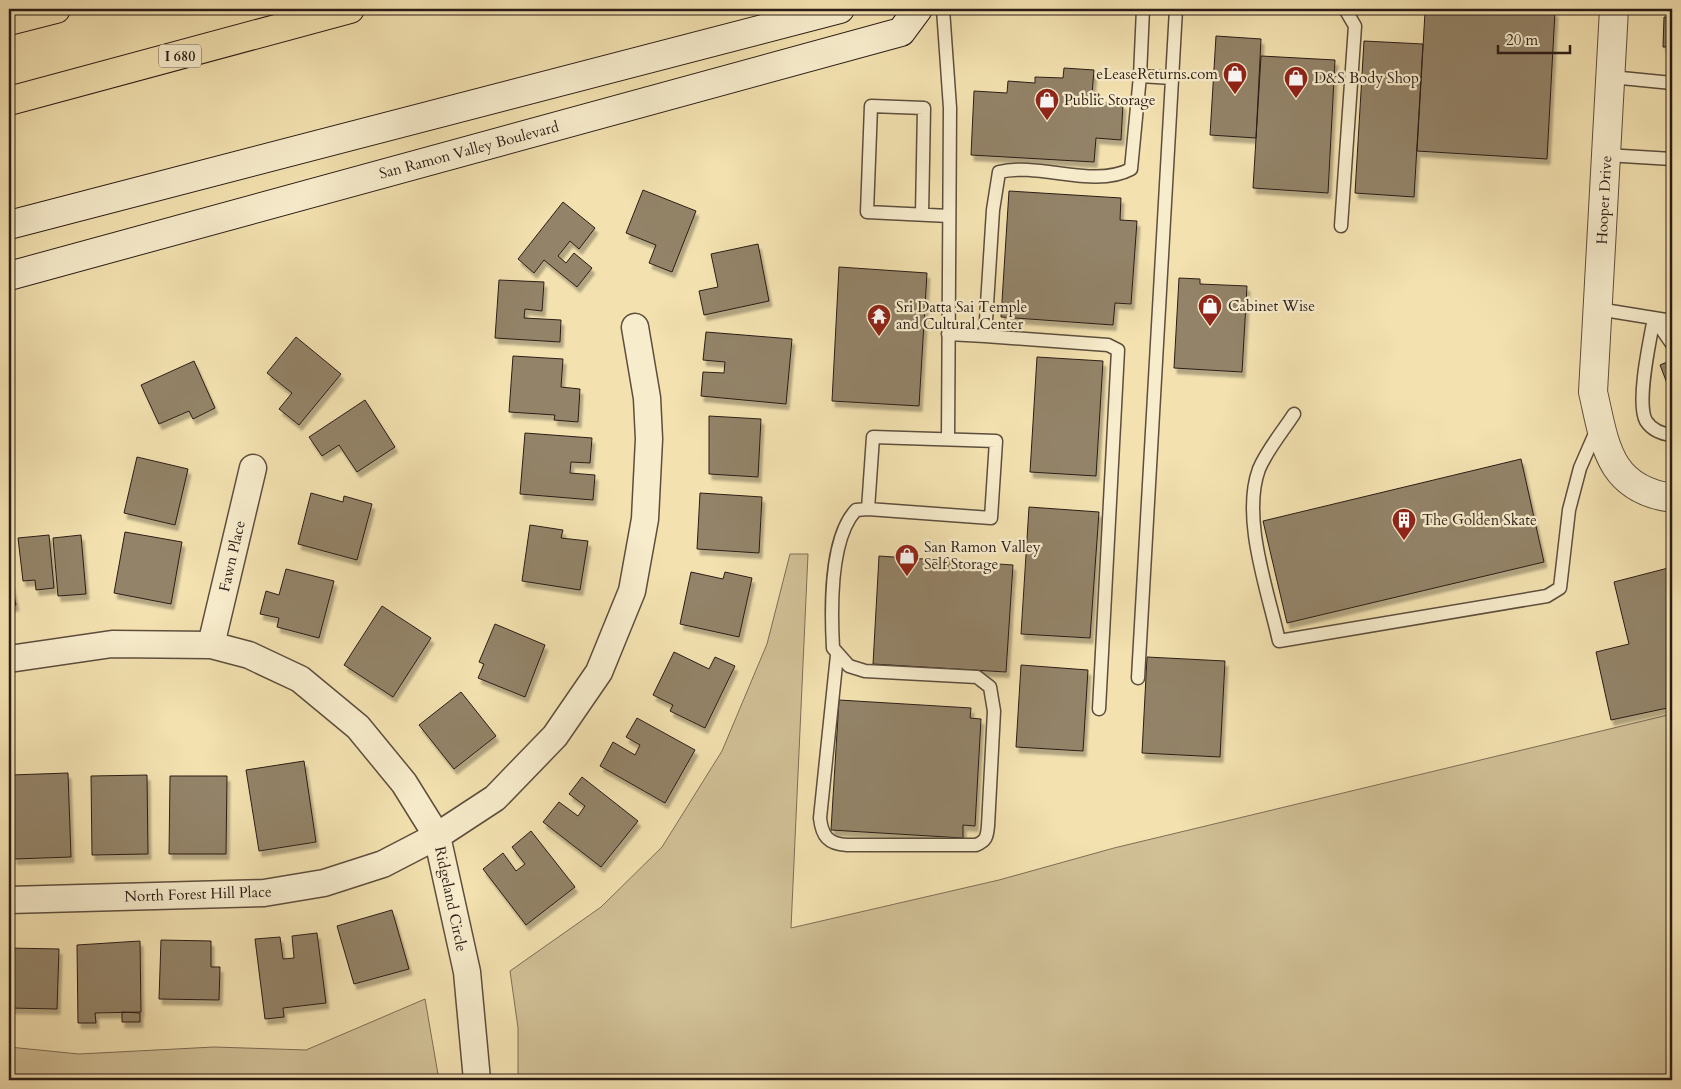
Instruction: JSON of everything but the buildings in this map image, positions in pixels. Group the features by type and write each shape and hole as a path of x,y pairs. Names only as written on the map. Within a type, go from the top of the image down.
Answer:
{"highway":[{"path":"9,21 56,9"},
{"name":"I 680","path":"9,101 350,9"}],"main road":[{"path":"9,225 840,9"},
{"name":"San Ramon Valley Boulevard","path":"9,276 901,32 918,9"},
{"name":"Hooper Drive","path":"1614,9 1593,392 1607,452 1620,473 1653,495 1672,498"}],"street":[{"name":"North Forest Hill Place","path":"9,900 264,893 324,883 383,864 437,836 495,798 555,736 599,672 632,591 645,519 649,439 647,398 635,327"},
{"name":"Fawn Place","path":"211,645 253,468"},
{"name":"Ridgeland Circle","path":"9,659 112,644 211,645 249,655 300,679 358,727 404,783 437,836 467,972 477,1080"}],"lane":[{"path":"943,9 950,108 948,440"},
{"path":"985,336 993,210 1000,172 1013,169 1074,175 1120,175 1131,169 1144,9"},
{"path":"1138,678 1176,9"},
{"path":"1341,226 1355,26 1345,9"},
{"path":"1140,76 1172,78"},
{"path":"1611,77 1672,83"},
{"path":"922,214 924,108 871,106 867,212 949,216"},
{"path":"1606,155 1672,159"},
{"path":"1598,309 1672,321"},
{"path":"1654,318 1672,344"},
{"path":"1654,318 1644,380 1643,408 1645,419 1652,428 1672,435"},
{"path":"948,334 1108,345 1118,350 1099,709"},
{"path":"1294,414 1260,468 1252,497 1253,526 1279,641 1548,596 1560,588 1569,510 1580,468 1600,422"},
{"path":"837,655 820,818 822,831 826,838 836,844 847,845 976,845 984,842 987,838 988,826 994,711 990,687 977,677 865,671 849,666 837,655 833,648 832,631 835,570 842,530 856,510 868,509 991,518 996,442 873,437 868,509"}],"shaded area":[{"path":"790,554 808,554 791,928 999,880 1114,848 1672,714 1672,1080 518,1080 518,1028 510,971 601,907 662,847 722,751 767,644"},
{"path":"425,999 439,1080 9,1080 9,1047 79,1054 214,1047 306,1050"}],"place":[{"name":"eLeaseReturns.com","path":"1235,95"},
{"name":"D&S Body Shop","path":"1296,99"},
{"name":"Public Storage","path":"1047,121"},
{"name":"Cabinet Wise","path":"1210,327"},
{"name":"Sri Datta Sai Temple and Cultural Center","path":"879,337"},
{"name":"The Golden Skate","path":"1404,541"},
{"name":"San Ramon Valley Self Storage","path":"907,577"}]}
